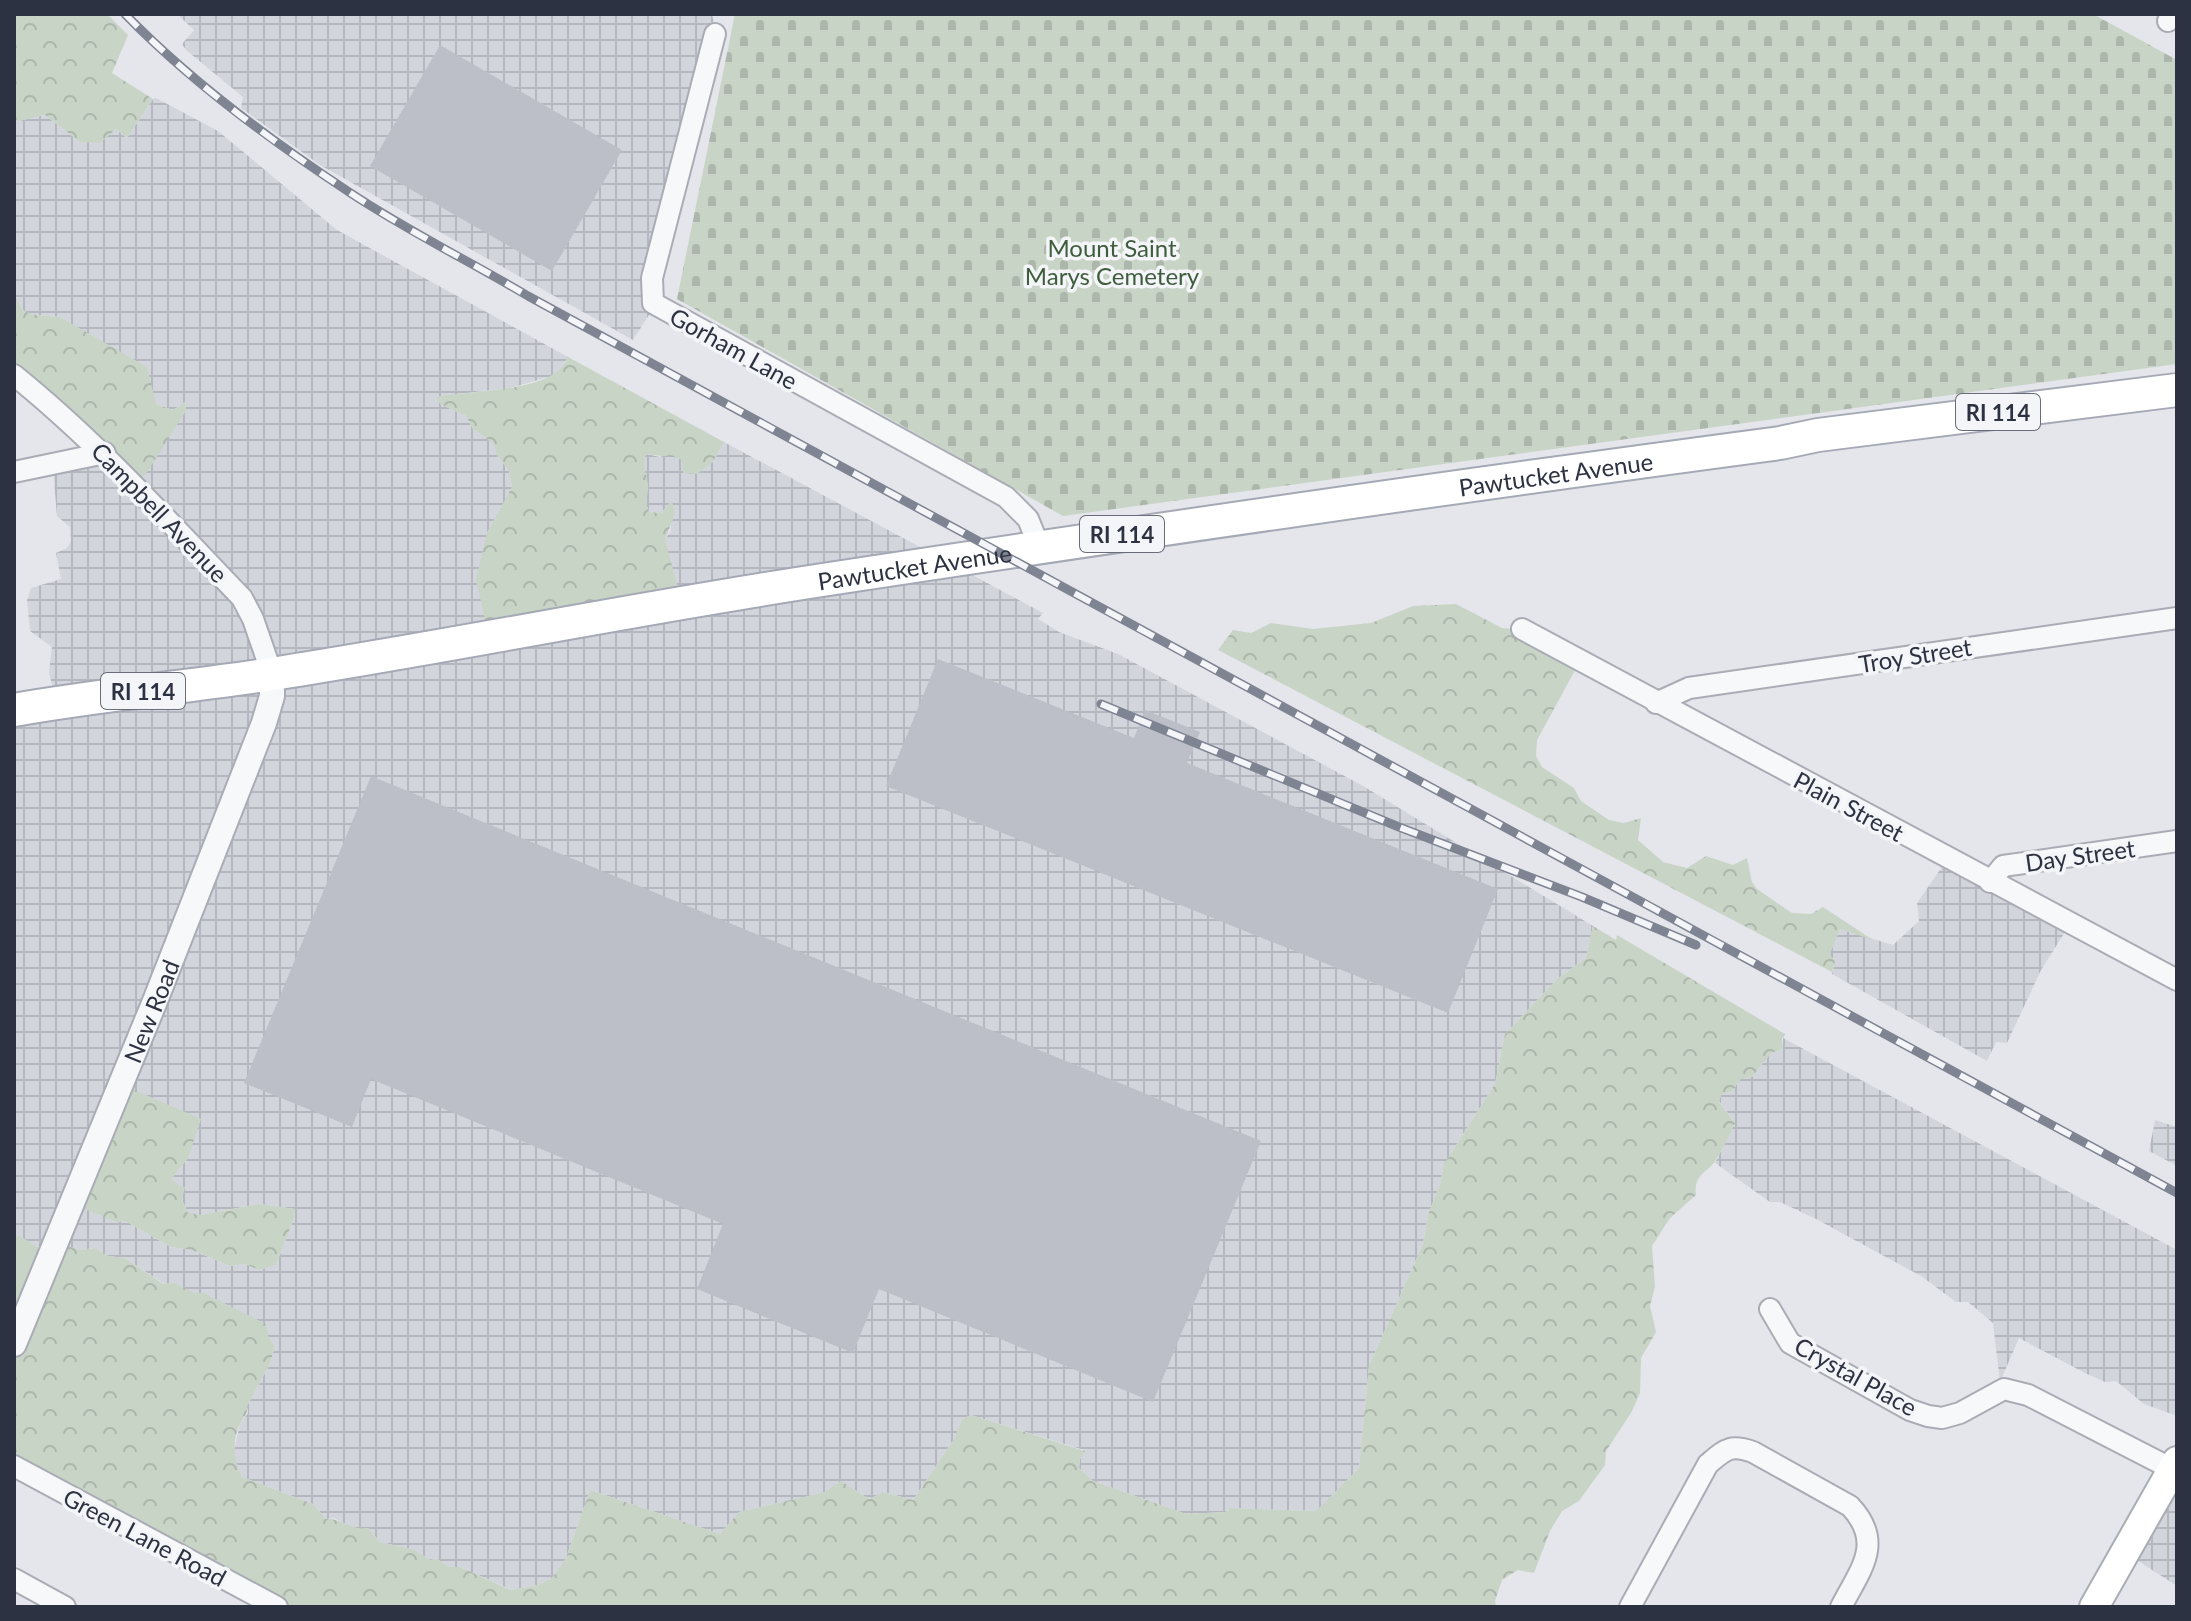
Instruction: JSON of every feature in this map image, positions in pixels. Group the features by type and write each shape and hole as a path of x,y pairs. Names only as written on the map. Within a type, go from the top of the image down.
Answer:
{"main road":[{"name":"Pawtucket Avenue","path":"14,710 272,674 1039,546 1780,443 1818,435 2177,390"},
{"path":"2094,1607 2175,1465"}],"street":[{"name":"Gorham Lane","path":"715,34 652,278 653,303 1006,497 1028,519 1039,546"},
{"name":"Campbell Avenue","path":"14,375 105,453 242,598 253,619 272,674"},
{"path":"14,472 105,453"},
{"name":"Troy Street","path":"1656,703 1689,688 2177,618"},
{"name":"Plain Street","path":"1522,629 2177,980"},
{"name":"New Road","path":"14,1344 155,1001 264,723 272,696 272,674"},
{"name":"Day Street","path":"1990,882 2003,866 2177,841"},
{"name":"Crystal Place","path":"1770,1309 1790,1343 1910,1410 1942,1418 1960,1413 2004,1389 2016,1391 2175,1465"},
{"path":"1630,1607 1708,1464 1725,1450 1737,1447 1753,1452 1850,1506 1858,1515 1867,1535 1867,1559 1841,1607"},
{"name":"Green Lane Road","path":"14,1466 277,1607"},
{"path":"14,1579 65,1607"}],"shaded area":[{"path":"177,14 712,14 718,42 655,273 656,304 633,340 320,165 241,108 243,97 186,50 182,44 194,30"},
{"path":"153,99 218,131 337,230 568,357 559,371 549,377 510,388 440,396 440,404 466,416 473,429 494,444 496,454 509,471 512,488 487,533 665,540 671,530 671,502 661,513 649,512 645,500 648,486 642,464 646,454 660,457 669,454 683,460 713,462 724,442 1043,613 1038,619 1059,632 1118,654 1363,786 1593,926 1586,958 1557,979 1505,1034 1495,1084 1444,1164 1428,1215 1423,1244 1369,1366 1359,1468 1317,1511 1230,1508 1226,1512 1186,1514 1093,1481 1079,1468 1084,1450 971,1415 962,1419 954,1439 913,1500 884,1492 869,1499 841,1481 826,1492 739,1512 720,1534 590,1490 566,1558 552,1578 538,1585 512,1590 460,1567 450,1567 437,1559 430,1560 415,1550 380,1542 368,1528 357,1530 334,1518 326,1519 313,1504 242,1477 233,1454 240,1424 248,1413 247,1406 270,1364 275,1346 268,1336 174,1283 164,1284 125,1258 108,1256 95,1248 79,1250 49,1239 41,1249 14,1233 14,707 55,698 49,672 52,647 30,631 27,600 31,588 61,579 56,553 67,548 71,541 70,527 57,516 53,468 186,411 185,402 173,410 156,404 61,317 24,311 14,295 14,122 45,115 80,142 116,129 127,138","holes":["188,1158 172,1178 180,1186 188,1213 200,1215 259,1204 295,1209 276,1265 259,1270 245,1264 230,1266 192,1250 171,1247 125,1221 117,1222"]},
{"path":"1946,861 2070,924 2041,970 2007,1043 1996,1042 1987,1061 1832,974 1835,962 1829,954 1840,929 1893,945 1919,921 1917,903"},
{"path":"1783,1038 2177,1250 2177,1416 2144,1404 2116,1381 2105,1382 2019,1338 2000,1382 1993,1323 1968,1302 1956,1302 1921,1276 1816,1219 1780,1202 1770,1202 1715,1163 1735,1123 1719,1101 1721,1095 1732,1091 1741,1078 1752,1077 1771,1053 1783,1049"},
{"path":"2155,1120 2177,1127 2177,1166 2149,1151"},
{"path":"2177,1450 2177,1586 2121,1550"}],"green space":[{"path":"14,14 107,14 128,35 112,73 153,99 127,138 116,129 100,143 80,142 45,115 14,122"},
{"name":"Mount Saint Marys Cemetery","path":"735,14 2093,14 2177,60 2177,364 1063,516 677,299"},
{"path":"14,295 24,311 60,317 147,367 156,404 173,410 185,402 186,411 146,474 134,482 14,375"},
{"path":"568,357 724,442 713,462 697,474 683,473 682,460 678,458 646,454 644,467 649,512 661,513 672,501 675,514 665,540 681,599 487,629 476,579 487,533 512,487 509,471 496,454 494,444 473,429 466,416 440,404 437,398 533,383 557,372"},
{"path":"1456,604 1502,628 1521,630 1579,663 1537,740 1536,756 1542,767 1574,788 1581,801 1609,820 1624,823 1641,818 1638,840 1663,862 1687,868 1706,856 1733,865 1747,858 1752,882 1757,889 1792,913 1811,914 1823,907 1873,940 1840,929 1830,954 1835,962 1832,972 1218,650 1233,630 1251,633 1271,623 1313,629 1371,623 1413,606"},
{"path":"1593,926 1616,940 1617,935 1785,1034 1783,1049 1771,1053 1752,1077 1741,1079 1732,1091 1721,1095 1719,1102 1735,1123 1714,1163 1699,1177 1696,1195 1670,1218 1652,1246 1655,1287 1650,1306 1656,1332 1641,1358 1640,1393 1606,1451 1605,1465 1579,1501 1562,1511 1550,1531 1534,1573 1518,1570 1502,1580 1496,1607 271,1607 14,1467 14,1315 49,1239 79,1250 95,1248 108,1256 125,1258 163,1284 174,1283 195,1293 204,1293 266,1324 268,1336 275,1346 270,1364 247,1406 235,1438 235,1457 242,1477 313,1504 326,1519 356,1528 368,1528 380,1542 415,1550 430,1560 437,1559 450,1567 460,1567 511,1590 538,1585 552,1578 566,1558 590,1490 720,1534 739,1512 825,1492 841,1481 869,1499 883,1492 913,1500 954,1439 962,1419 971,1415 1085,1451 1079,1468 1093,1481 1186,1514 1226,1512 1230,1508 1316,1511 1359,1468 1369,1366 1423,1244 1428,1215 1444,1164 1495,1084 1505,1034 1557,979 1586,958"},
{"path":"116,1082 201,1119 188,1158 172,1178 185,1187 182,1200 188,1213 200,1215 259,1204 295,1209 276,1265 259,1270 245,1264 230,1266 192,1250 171,1247 125,1221 117,1222 64,1201"},
{"path":"14,1233 41,1249 14,1315"}],"building":[{"path":"440,45 622,150 552,271 370,166"},
{"path":"938,659 1134,738 1145,710 1200,732 1187,763 1498,889 1448,1013 886,786"},
{"path":"371,776 1261,1141 1153,1402 879,1289 853,1353 697,1289 723,1224 371,1079 352,1127 244,1083"}],"railway":[{"path":"125,14 177,63 261,131 349,192 415,232 2177,1193"},
{"path":"1101,704 1696,945"}]}
